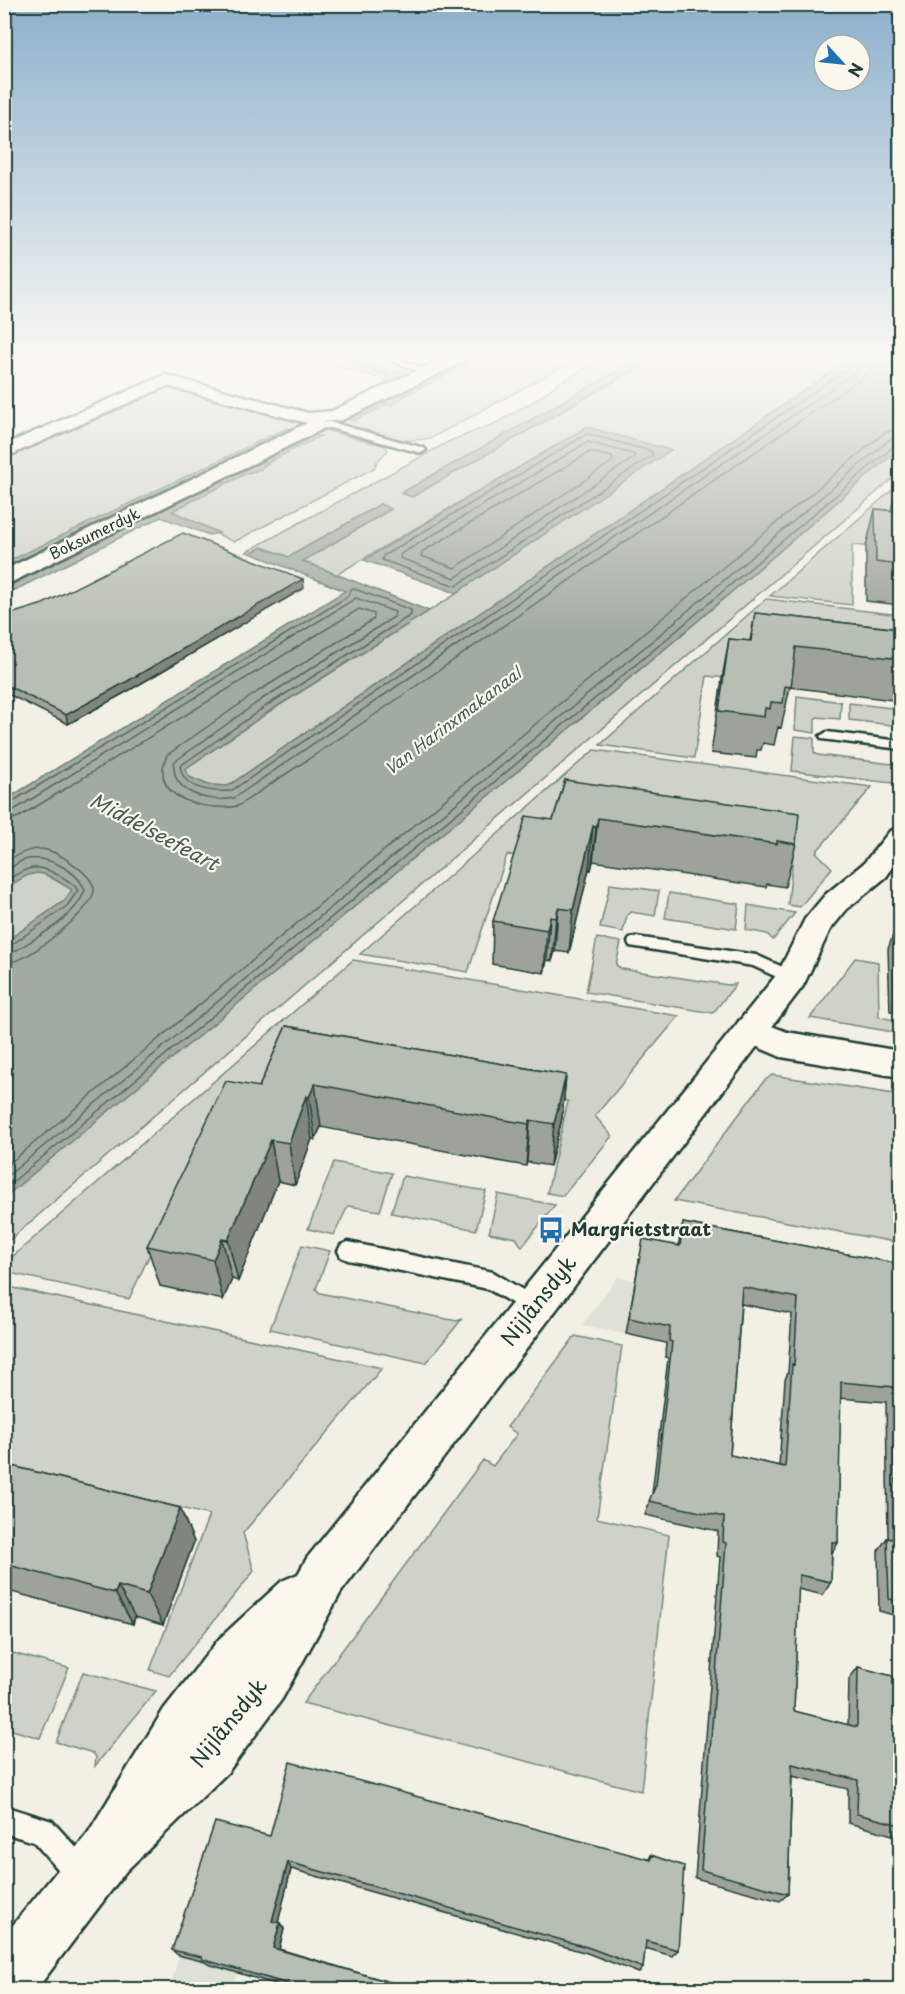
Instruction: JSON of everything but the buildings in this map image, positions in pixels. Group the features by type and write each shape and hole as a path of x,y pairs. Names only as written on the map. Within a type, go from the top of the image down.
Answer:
{"street":[{"name":"Boksumerdyk","path":"4,579 257,450"},
{"name":"Nijlânsdyk","path":"21,1980 97,1866 209,1753 264,1681 324,1575 795,974 838,935 857,910 875,870 900,837"},
{"path":"751,1030 781,1044 900,1064"}],"lane":[{"path":"827,736 900,746"},
{"path":"636,942 756,961 795,974"},
{"path":"348,1251 493,1281 534,1307"},
{"path":"4,1819 42,1831 97,1866"}],"shaded area":[{"path":"20,450 241,450 5,563 5,457"},
{"path":"247,450 259,450 5,574 5,568"},
{"path":"277,450 285,450 5,588 5,584"},
{"path":"290,450 388,450 374,468 234,542 171,511 255,471"},
{"path":"433,450 477,450 401,493 412,497 494,450 548,450 336,575 303,561 391,509 380,504 289,557 262,547 250,553 246,552"},
{"path":"569,450 717,450 228,786 208,785 189,777 185,769 270,711 461,591"},
{"path":"900,450 900,472 5,1244 4,1197 673,642"},
{"path":"893,489 900,490 900,523 883,548 852,545 852,605 770,596"},
{"path":"766,599 900,615 900,661 743,680 707,676 694,758 600,745"},
{"path":"797,696 841,702 840,719 817,717 815,733 795,730"},
{"path":"849,703 900,709 900,726 849,720"},
{"path":"795,736 814,738 814,752 818,755 900,765 900,784 792,771"},
{"path":"594,750 872,787 816,852 832,868 800,907 788,905 794,843 547,859 507,855 468,972 360,954"},
{"path":"41,872 73,890 64,901 5,942 5,889 29,873"},
{"path":"610,884 659,891 655,916 631,912 627,915 623,932 600,928"},
{"path":"669,893 739,904 736,929 665,918"},
{"path":"748,905 795,913 773,940 767,934 746,930"},
{"path":"597,938 621,942 616,965 622,969 728,985 736,984 713,1013 586,992"},
{"path":"855,958 878,962 879,1017 900,1021 900,1033 810,1018"},
{"path":"353,960 679,1016 595,1116 612,1136 563,1196 547,1193 568,1101 293,1052 263,1123 215,1115 129,1299 5,1272 4,1264"},
{"path":"772,1075 900,1095 900,1243 674,1201 764,1081"},
{"path":"334,1162 392,1173 380,1211 348,1206 334,1235 308,1229"},
{"path":"403,1176 486,1191 476,1230 391,1213"},
{"path":"498,1194 555,1205 522,1247 516,1238 489,1233"},
{"path":"302,1245 330,1251 316,1289 320,1293 457,1321 462,1319 426,1363 270,1329"},
{"path":"618,1277 676,1288 670,1344 582,1325"},
{"path":"5,1286 382,1368 243,1533 254,1571 169,1676 150,1670 209,1515 5,1465"},
{"path":"575,1336 622,1346 597,1518 669,1535 641,1791 303,1703 483,1460 493,1466 517,1434 507,1427"},
{"path":"5,1651 69,1668 40,1738 5,1728"},
{"path":"83,1672 156,1691 95,1766 96,1757 93,1753 56,1742"},
{"path":"199,1887 257,1903 232,1989 192,1989 171,1983"}],"water":[{"path":"241,450 247,450 5,567 5,563"},
{"path":"285,450 292,450 266,463 261,469 247,473 172,511 219,533 209,535 161,517 5,595 5,588"},
{"path":"477,450 494,450 412,497 401,493"},
{"path":"548,450 671,450 456,593 364,560"},
{"path":"717,450 898,450 673,642 5,1197 5,942 64,901 72,890 38,873 25,877 5,889 5,800 345,591 250,553 262,547 289,557 380,504 391,509 303,561 429,611 270,711 185,769 189,777 208,785 228,786"}],"place":[{"name":"Margrietstraat","path":"551,1230"}],"water label":[{"name":"Van Harinxmakanaal","path":"453,721"},
{"name":"Middelseefeart","path":"154,832"}]}
